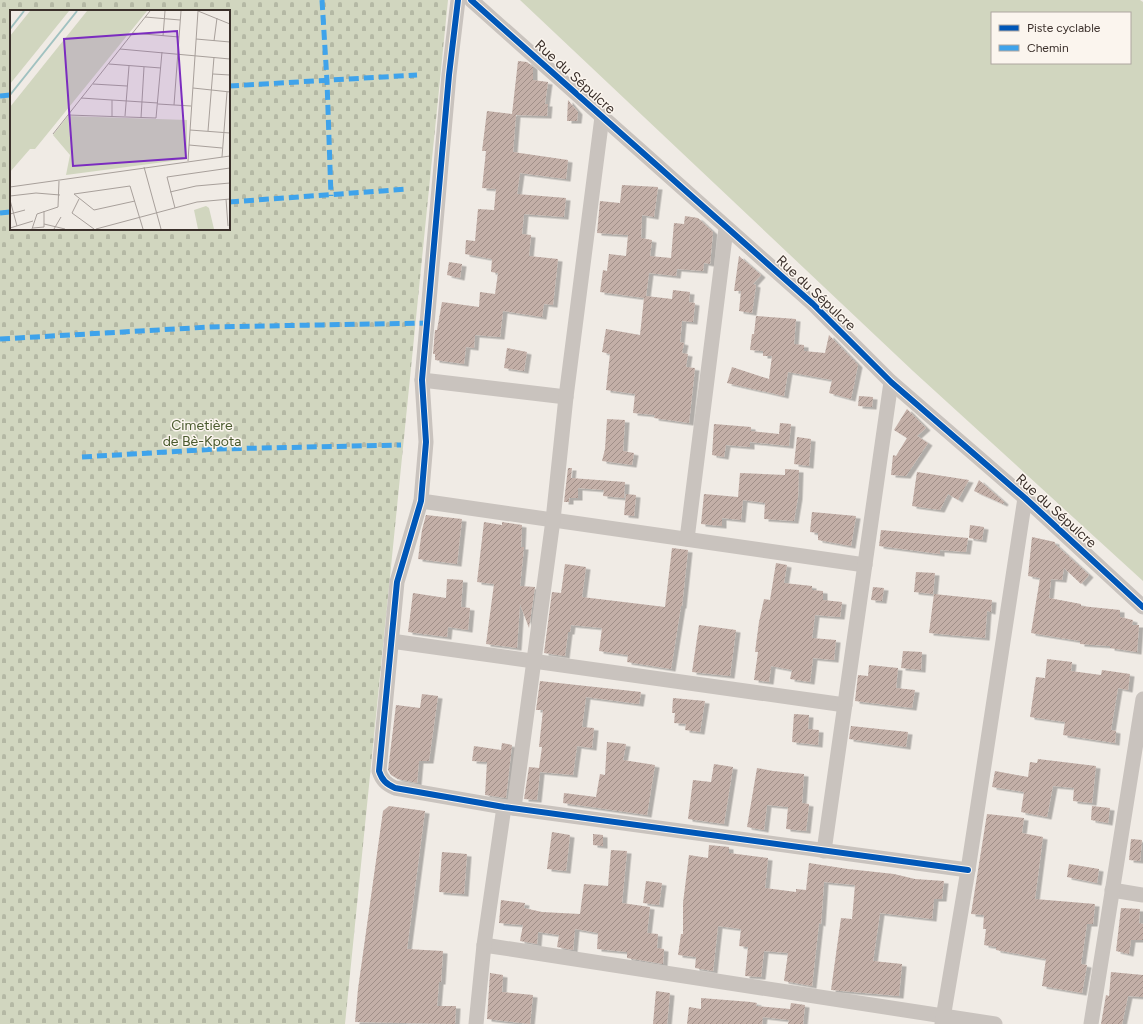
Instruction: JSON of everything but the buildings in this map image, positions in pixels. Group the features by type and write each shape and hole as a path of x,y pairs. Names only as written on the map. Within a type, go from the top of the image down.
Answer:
{"street":[{"path":"458,0 449,75 422,380 426,442 421,501 397,582 379,771 382,778 387,784 394,788 509,807 968,870"},
{"name":"Rue du Sépulcre","path":"471,0 726,229 813,304 890,382 1025,498 1143,607"},
{"path":"476,1024 484,945 533,661 553,520 566,397 602,117"},
{"path":"686,539 726,229"},
{"path":"422,380 566,397"},
{"path":"824,851 890,382"},
{"path":"942,1020 968,870 1025,498"},
{"path":"421,501 865,565"},
{"path":"391,641 845,705"},
{"path":"1091,1024 1143,698"},
{"path":"1112,890 1143,895"},
{"path":"484,945 942,1020 995,1024"}],"green space":[{"name":"Cimetière de Bè-Kpota","path":"0,0 448,0 345,1024 0,1024"},
{"path":"520,0 1140,0 1143,2 1143,581 913,371"}],"marked path":[{"path":"322,0 327,81 331,196"},
{"path":"230,86 417,75"},
{"path":"0,96 10,95"},
{"path":"230,202 408,189"},
{"path":"0,213 10,212"},
{"path":"0,339 210,327 427,323"},
{"path":"82,457 218,449 401,445"}],"cycle path":[{"path":"458,0 449,75 422,380 426,442 421,501 397,582 379,771 383,779 395,788 504,807 968,870"},
{"path":"471,0 813,304 891,382 1025,498 1143,607"}]}
